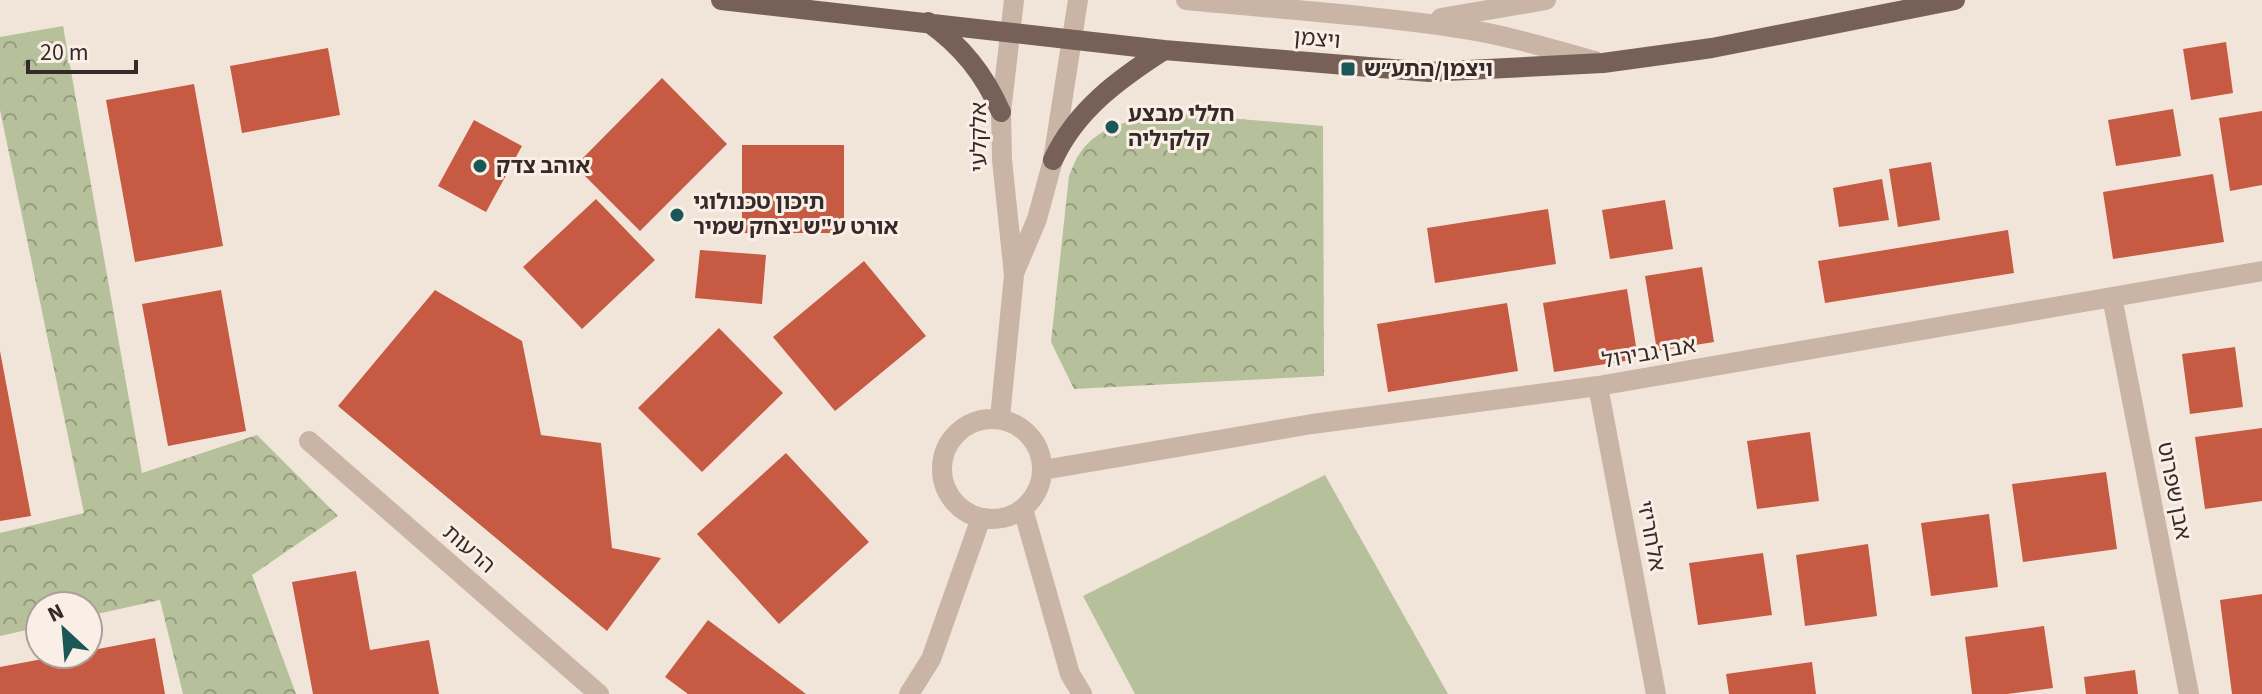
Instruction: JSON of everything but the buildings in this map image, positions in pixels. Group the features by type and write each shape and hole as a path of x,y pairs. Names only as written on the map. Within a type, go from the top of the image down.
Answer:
{"main road":[{"name":"ויצמן","path":"721,0 1164,50 1429,72 1603,63 1712,48 1955,0"},
{"path":"928,22 978,68 1001,112"},
{"path":"1053,160 1064,137 1086,110 1121,79 1164,50"}],"street":[{"name":"אלקלעי","path":"1000,418 1014,275 1002,160 1001,112 1014,0"},
{"name":"אלקלעי","path":"1014,275 1037,219 1053,160 1078,0"},
{"path":"1186,0 1405,21 1513,39 1603,63"},
{"path":"1405,21 1452,18 1546,0"},
{"name":"אבן גבירול","path":"1043,470 1312,424 1598,386 2262,271"},
{"name":"אבן שפרוט","path":"2112,297 2189,694"},
{"name":"אלחריזי","path":"1598,386 1656,694"},
{"path":"1000,418 1015,423 1029,433 1041,453 1043,470 1036,496 1023,509 999,519 981,518 958,507 947,493 941,462 952,438 965,426 982,419 1000,418"},
{"name":"הרעות","path":"309,441 599,694"},
{"path":"1023,509 1070,674 1082,694"},
{"path":"909,694 931,659 981,518"}],"green space":[{"path":"63,26 142,473 257,435 338,516 252,575 296,694 183,694 160,600 104,612 104,590 24,590 24,631 0,636 0,533 84,513 0,110 0,37"},
{"path":"1169,113 1323,126 1324,376 1074,389 1051,342 1069,176 1088,143 1108,129 1132,120"},
{"path":"1325,475 1448,694 1135,694 1083,596"}],"place":[{"name":"ויצמן/התע״ש","path":"1348,69"},
{"name":"חללי מבצע קלקיליה","path":"1112,127"},
{"name":"אוהב צדק","path":"480,166"},
{"name":"תיכון טכנולוגי אורט ע\"ש יצחק שמיר","path":"677,215"}]}
